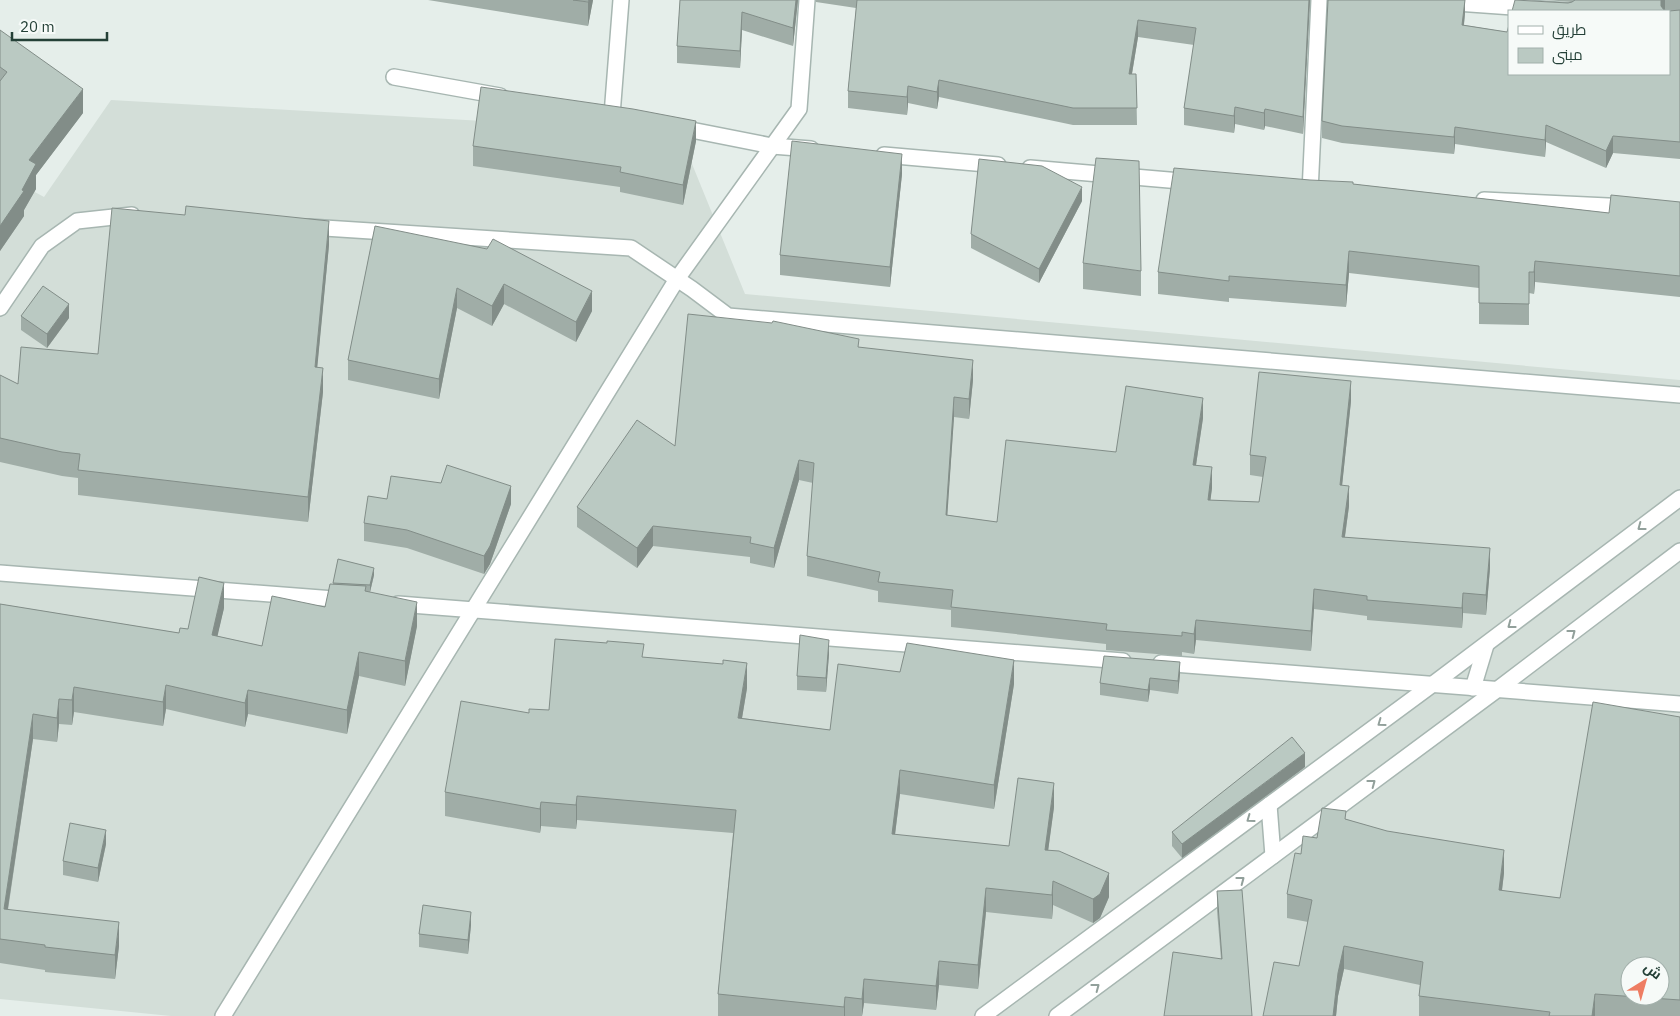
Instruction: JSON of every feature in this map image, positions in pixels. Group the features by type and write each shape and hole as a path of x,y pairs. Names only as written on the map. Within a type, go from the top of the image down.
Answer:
{"street":[{"path":"612,115 621,0"},
{"path":"223,1016 677,279 799,109 806,0"},
{"path":"1319,0 1305,192 1329,193"},
{"path":"1414,0 1554,10"},
{"path":"394,77 517,99"},
{"path":"593,112 631,119"},
{"path":"659,124 772,146 822,150"},
{"path":"872,154 1210,183"},
{"path":"1466,200 1641,208"},
{"path":"0,308 42,246 77,221 128,214 147,216"},
{"path":"296,226 631,248 728,316 1680,394"},
{"path":"983,1016 1433,684 1680,498"},
{"path":"1057,1016 1498,689 1680,551"},
{"path":"0,573 364,602"},
{"path":"384,603 1680,704"},
{"path":"1473,688 1486,644"},
{"path":"1269,805 1273,856"}],"shaded area":[{"path":"111,100 679,132 745,294 1680,380 1680,1016 171,1016 0,999 0,173 44,197"}],"building":[{"path":"573,0 589,0 588,2"},
{"path":"680,0 796,0 793,28 742,12 740,51 677,46"},
{"path":"857,0 1309,0 1303,117 1265,109 1264,113 1235,107 1234,116 1184,108 1196,28 1138,20 1129,74 1136,74 1137,108 1073,108 939,80 937,92 908,86 907,97 848,91"},
{"path":"1328,0 1465,0 1462,25 1507,32 1508,28 1508,75 1670,75 1670,11 1680,10 1680,142 1613,136 1606,151 1546,125 1545,140 1455,127 1454,137 1342,126 1322,121"},
{"path":"1515,0 1568,3 1575,0 1661,0 1661,6 1664,10 1512,10"},
{"path":"0,30 83,89 29,160 36,164 22,190 24,191 0,226 0,81 7,72 0,67"},
{"path":"481,87 633,109 696,121 683,185 620,172 621,167 473,146"},
{"path":"792,141 902,154 890,267 780,255"},
{"path":"1096,158 1139,161 1141,271 1083,263"},
{"path":"979,159 1042,166 1082,187 1039,269 971,234"},
{"path":"1174,168 1353,182 1353,184 1609,213 1611,195 1680,202 1680,276 1535,261 1534,272 1529,272 1529,304 1479,303 1479,266 1349,251 1346,285 1229,276 1229,281 1158,272"},
{"path":"186,206 329,221 315,367 323,368 308,497 78,470 80,454 62,452 0,438 0,375 18,384 21,347 98,354 112,208 185,215"},
{"path":"375,226 487,249 493,239 592,291 576,322 504,284 492,306 457,288 439,379 348,360"},
{"path":"43,286 69,304 47,334 21,316"},
{"path":"688,314 772,323 773,321 859,339 858,347 973,360 969,399 954,397 946,515 997,522 1006,440 1116,452 1126,386 1203,398 1193,465 1212,467 1208,500 1259,502 1266,457 1250,455 1259,372 1351,381 1340,485 1349,486 1342,537 1490,548 1486,595 1463,593 1462,608 1367,600 1367,596 1314,589 1311,631 1196,620 1194,634 1182,632 1182,636 1106,630 1107,624 951,607 953,590 878,582 880,572 807,556 814,463 799,460 774,548 750,543 751,537 653,526 637,548 577,507 637,420 675,446"},
{"path":"447,465 511,486 490,546 484,556 407,530 364,523 368,496 387,499 391,476 441,483"},
{"path":"338,559 374,568 370,585 333,583"},
{"path":"199,577 224,583 212,635 262,646 272,596 325,607 330,584 366,586 365,591 417,602 405,661 359,652 347,710 248,690 245,703 166,685 163,702 74,687 72,700 59,699 57,718 33,714 4,909 119,922 115,955 45,947 45,945 0,939 0,604 179,633 180,628 188,629"},
{"path":"800,635 829,640 826,678 797,676"},
{"path":"555,639 644,644 642,657 723,664 723,660 747,663 738,718 830,730 838,664 900,672 907,643 1014,660 994,785 900,770 892,834 1009,846 1018,778 1054,783 1045,850 1059,851 1109,873 1100,894 1093,899 1053,881 1052,895 986,888 978,965 939,961 936,986 864,979 862,999 845,997 844,1007 718,994 736,810 577,796 576,805 541,802 540,809 445,792 461,701 529,713 529,709 549,710"},
{"path":"1104,656 1180,662 1178,681 1150,678 1148,690 1100,683"},
{"path":"1593,702 1680,717 1680,1000 1670,999 1670,956 1620,956 1620,996 1595,994 1592,1016 1549,1016 1550,1012 1419,996 1423,962 1344,946 1338,973 1333,1016 1263,1016 1274,962 1299,966 1312,900 1287,894 1295,853 1301,854 1303,836 1317,838 1322,808 1346,811 1345,819 1387,831 1504,850 1499,890 1560,898"},
{"path":"1292,737 1305,753 1182,844 1172,832"},
{"path":"70,823 106,830 98,868 63,861"},
{"path":"1242,890 1252,1016 1164,1016 1173,952 1222,959 1217,891"},
{"path":"423,905 471,912 468,940 419,934"}]}
